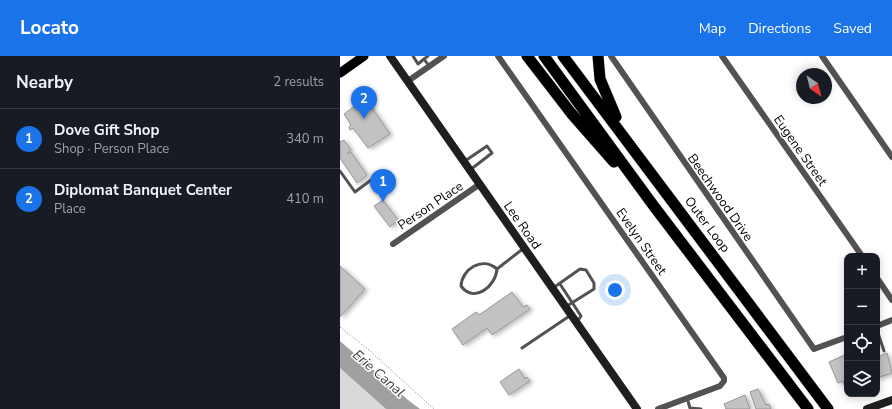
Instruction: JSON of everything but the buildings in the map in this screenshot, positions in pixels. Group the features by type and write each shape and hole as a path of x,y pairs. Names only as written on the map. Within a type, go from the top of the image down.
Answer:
{"highway":[{"path":"527,56 571,113 637,192 653,205"},
{"path":"544,56 653,205 808,409"},
{"name":"Outer Loop","path":"563,56 656,177 828,409"},
{"path":"598,56 600,79 609,104 656,177"}],"main road":[{"path":"340,73 364,56"}],"street":[{"name":"Lee Road","path":"390,56 524,248 556,286 569,305 571,315 637,409"},
{"path":"408,81 444,56"},
{"name":"Evelyn Street","path":"498,56 722,375 724,381 720,386 659,409"},
{"name":"Beechwood Drive","path":"611,56 814,349 844,338"},
{"name":"Eugene Street","path":"722,56 860,253"},
{"path":"822,56 892,157"},
{"name":"Person Place","path":"393,244 480,184"},
{"path":"880,282 892,300"},
{"path":"880,325 892,322"},
{"path":"867,409 892,400"}],"lane":[{"path":"413,56 418,64 428,56"},
{"path":"424,59 429,66"},
{"path":"464,162 487,146 490,150 492,153 470,170"},
{"path":"340,171 355,192 375,177"},
{"path":"497,269 524,248"},
{"path":"485,262 492,264 497,269 497,277 492,283 476,294 470,294 461,286 464,275 478,264 485,262"},
{"path":"556,286 580,269 586,270 595,286 569,305 582,318 576,322"},
{"path":"522,348 571,315"},
{"path":"880,339 884,351"},
{"path":"687,398 689,408 701,409"}],"path":[{"path":"340,327 370,351 434,409"}],"shaded area":[{"path":"340,341 420,409 386,409 340,368"},
{"path":"340,368 386,409 340,409"}],"place":[{"name":"Diplomat Banquet Center","path":"364,119"},
{"name":"Dove Gift Shop","path":"383,202"}],"water label":[{"name":"Erie Canal","path":"379,373"}]}
